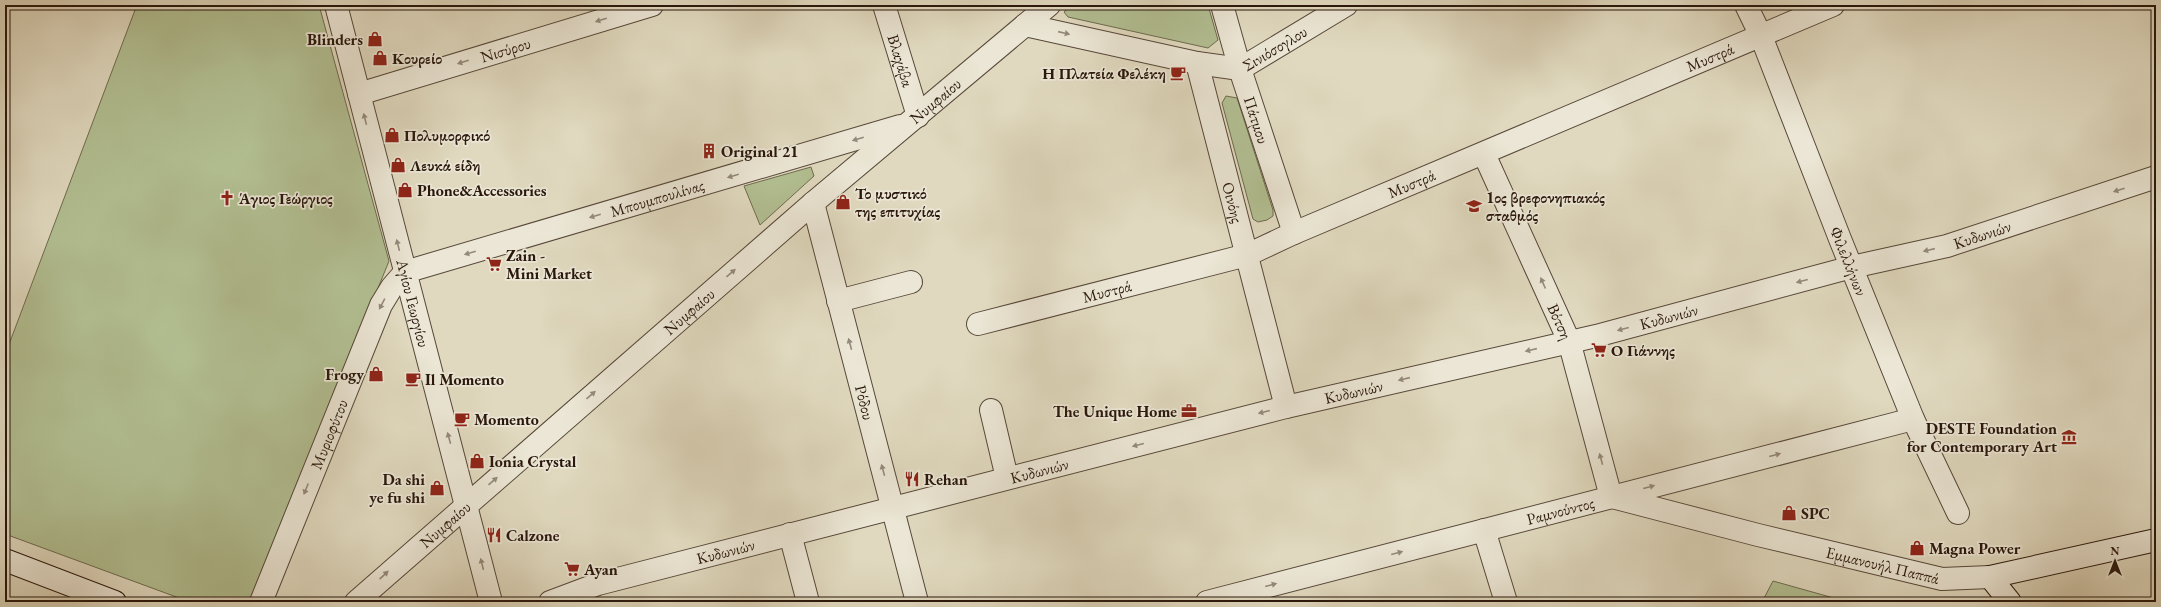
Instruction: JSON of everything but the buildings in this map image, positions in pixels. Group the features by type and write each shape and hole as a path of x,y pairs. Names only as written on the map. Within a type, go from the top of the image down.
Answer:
{"street":[{"name":"Αγίου Γεωργίου","path":"336,5 491,602"},
{"name":"Νισύρου","path":"359,94 652,5"},
{"name":"Βλαχάβα","path":"884,5 913,120"},
{"name":"Νυμφαίου","path":"356,602 466,504 813,203 1049,5"},
{"name":"Πάτμου","path":"1222,5 1240,69 1294,233"},
{"name":"Σινιόσογλου","path":"1197,64 1240,69 1346,5"},
{"name":"Φιλελλήνων","path":"1746,5 1761,36 1913,419 1958,513"},
{"name":"Μυστρά","path":"978,324 1247,255 1294,233 1484,154 1833,5"},
{"path":"1026,25 1197,64"},
{"name":"Οινόης","path":"1197,64 1286,407"},
{"name":"Μπουμπουλίνας","path":"405,272 913,120"},
{"name":"Βότση","path":"1484,154 1569,341 1611,497"},
{"name":"Κυδωνιών","path":"550,602 601,593 790,534 1007,478 1286,407 1569,341 1852,268 1947,246 2156,177"},
{"name":"Ρόδου","path":"813,203 917,602"},
{"name":"Μυριοφύτου","path":"262,602 381,305 392,287 405,272"},
{"path":"838,301 911,282"},
{"path":"991,410 1007,478"},
{"name":"Ραμνούντος","path":"1206,602 1913,419"},
{"name":"Εμμανουήλ Παππά","path":"1611,497 1758,535 1942,578 1990,577 2156,540"},
{"path":"1484,530 1506,602"},
{"path":"790,534 808,602"},
{"path":"5,560 115,602"},
{"path":"1990,577 1990,602"},
{"path":"1990,577 2010,602"}],"green space":[{"path":"153,5 319,5 389,261 251,602 190,602 5,534 5,355 135,10"},
{"path":"1072,5 1208,5 1218,40 1208,48 1068,17 1064,12"},
{"path":"1226,96 1237,98 1273,210 1273,216 1267,220 1258,222 1253,219 1222,103"},
{"path":"811,167 814,176 760,225 744,186"},
{"path":"1773,581 1848,602 1762,602"}],"place":[{"name":"Blinders","path":"375,39"},
{"name":"Κουρείο","path":"380,58"},
{"name":"Η Πλατεία Φελέκη","path":"1178,73"},
{"name":"Πολυμορφικό","path":"392,135"},
{"name":"Original 21","path":"709,151"},
{"name":"Λευκά είδη","path":"398,165"},
{"name":"Phone&Accessories","path":"405,190"},
{"name":"Άγιος Γεώργιος","path":"227,198"},
{"name":"Το μυστικό της επιτυχίας","path":"843,202"},
{"name":"1ος βρεφονηπιακός σταθμός","path":"1474,206"},
{"name":"Zain - Mini Market","path":"494,264"},
{"name":"Ο Γιάννης","path":"1599,350"},
{"name":"Frogy","path":"376,374"},
{"name":"Il Momento","path":"413,379"},
{"name":"The Unique Home","path":"1189,411"},
{"name":"Momento","path":"462,419"},
{"name":"DESTE Foundation for Contemporary Art","path":"2069,437"},
{"name":"Ionia Crystal","path":"477,461"},
{"name":"Rehan","path":"912,479"},
{"name":"Da shi ye fu shi","path":"437,488"},
{"name":"SPC","path":"1789,513"},
{"name":"Calzone","path":"494,535"},
{"name":"Magna Power","path":"1917,548"},
{"name":"Ayan","path":"572,569"}]}
